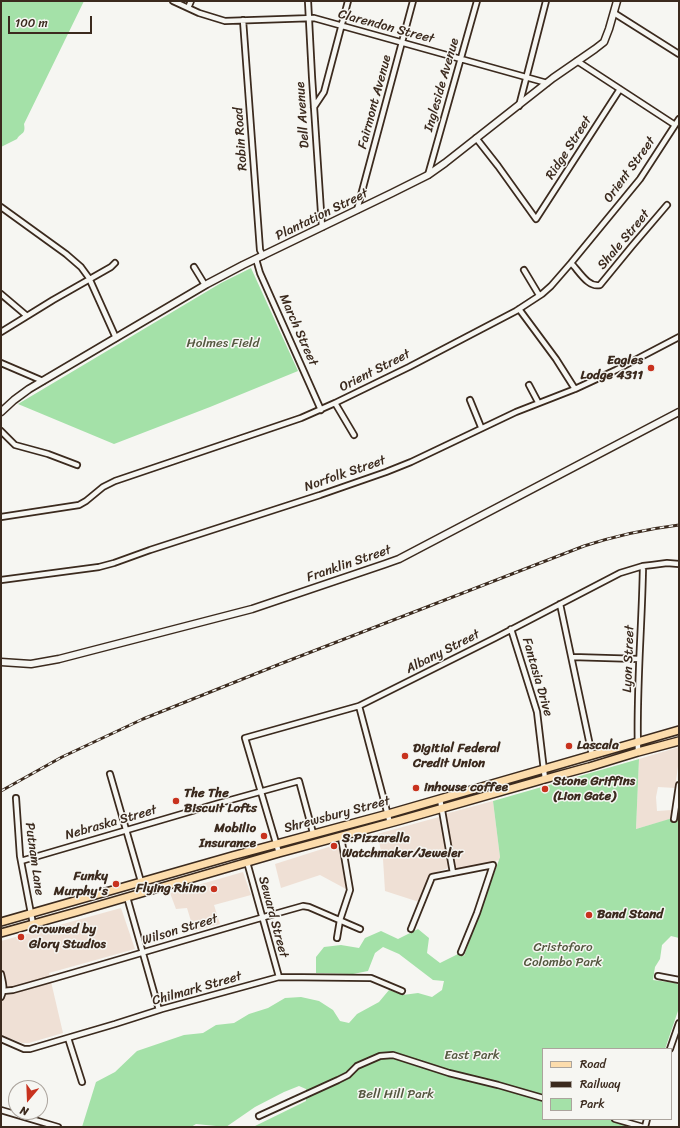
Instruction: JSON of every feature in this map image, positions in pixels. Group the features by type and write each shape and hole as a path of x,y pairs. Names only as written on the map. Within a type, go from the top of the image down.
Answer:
{"main road":[{"name":"Shrewsbury Street","path":"1,922 313,833 388,814 679,730"},
{"name":"Shrewsbury Street","path":"1,933 247,862 442,809 679,741"}],"street":[{"name":"Clarendon Street","path":"173,1 219,20 229,21 314,18 547,83"},
{"path":"188,8 191,1"},
{"name":"Dell Avenue","path":"308,1 322,227"},
{"path":"314,107 324,92 348,1"},
{"name":"Fairmont Avenue","path":"358,210 413,1"},
{"name":"Ingleside Avenue","path":"428,175 477,1"},
{"path":"519,106 546,1"},
{"name":"Plantation Street","path":"1,412 19,396 43,381 205,285 428,175 547,83 604,42 617,1"},
{"path":"614,13 679,54"},
{"name":"Robin Road","path":"243,20 260,250 263,256"},
{"path":"577,61 675,125"},
{"name":"Ridge Street","path":"476,138 536,219 620,90"},
{"name":"Orient Street","path":"1,517 79,505 100,489 115,481 296,420 321,410 414,364 519,309 551,286 571,263 640,179 679,119"},
{"name":"Shale Street","path":"571,263 590,284 595,286 600,285 667,205"},
{"path":"1,207 81,267 89,279 116,338"},
{"name":"March Street","path":"256,259 260,273 321,410"},
{"path":"1,332 115,264"},
{"path":"194,267 205,285"},
{"path":"524,270 539,295"},
{"path":"1,294 27,316"},
{"path":"519,309 556,359 575,389"},
{"name":"Norfolk Street","path":"1,580 99,567 114,563 367,479 411,462 538,402 575,389 616,370 679,337"},
{"path":"1,363 43,381"},
{"path":"529,385 538,402"},
{"path":"470,400 481,428"},
{"path":"335,403 354,435"},
{"name":"Franklin Street","path":"1,662 31,664 66,657 252,609 389,563 679,412"},
{"path":"1,431 15,444 77,465"},
{"name":"Albany Street","path":"261,791 245,738 359,706 620,573 643,566 679,564"},
{"name":"Lyon Street","path":"638,752 639,659 643,566"},
{"path":"560,604 592,755"},
{"name":"Fantasia Drive","path":"511,629 537,712 546,778"},
{"path":"572,657 639,659"},
{"path":"359,706 390,823"},
{"path":"110,774 144,892"},
{"name":"Nebraska Street","path":"21,861 299,781 313,833"},
{"path":"674,819 679,785"},
{"path":"261,791 279,853"},
{"name":"Putnam Lane","path":"16,798 21,861 33,924"},
{"path":"440,799 454,873"},
{"path":"337,938 340,920 350,890 341,837"},
{"name":"Seward Street","path":"247,862 279,977"},
{"path":"411,929 432,877 493,865 477,913 461,952"},
{"path":"127,897 158,1010"},
{"name":"Wilson Street","path":"4,991 303,906 309,907 360,929"},
{"path":"1,974 4,991 1,997"},
{"path":"658,976 679,980"},
{"name":"Chilmark Street","path":"1,1040 27,1049 158,1010 279,977 371,978 402,991"},
{"path":"670,1048 679,1023"},
{"path":"68,1038 82,1082"},
{"path":"259,1116 348,1075 357,1066 380,1056 393,1055 449,1073 542,1098"},
{"path":"1,1110 58,1127"},
{"path":"619,1120 644,1127"}],"shaded area":[{"path":"679,747 675,788 658,787 656,797 657,811 672,810 671,819 636,829 639,759"},
{"path":"493,801 500,857 499,860 454,870 445,814"},
{"path":"439,817 449,868 432,875 426,883 419,902 385,891 383,859 377,834"},
{"path":"338,844 346,889 320,875 281,888 275,864"},
{"path":"243,872 251,895 214,905 220,924 194,931 187,908 176,909 170,893"},
{"path":"121,908 135,949 49,973 63,1033 29,1043 22,1043 1,1035 1,941"}],"green space":[{"path":"1,1 84,1 24,124 24,132 17,139 1,147"},
{"name":"Holmes Field","path":"251,268 298,371 114,444 18,404 221,283"},
{"name":"East Park","path":"639,759 636,829 676,817 679,796 679,938 671,936 662,945 660,959 655,967 653,980 675,983 679,985 679,1008 665,1048 542,1048 542,1120 632,1120 632,1123 644,1124 647,1127 253,1127 306,1101 306,1089 299,1086 255,1107 226,1127 196,1124 191,1127 82,1127 96,1082 115,1072 137,1051 184,1035 203,1033 216,1025 234,1023 249,1014 268,1008 285,998 301,997 319,1001 333,1010 340,1021 349,1023 357,1014 379,1002 389,990 403,995 418,993 432,997 442,990 444,981 433,980 399,954 383,947 375,953 368,971 353,974 316,973 316,957 324,947 341,945 359,948 365,938 381,931 398,939 418,929 429,938 427,953 440,963 458,954 464,956 500,857 493,801"}],"railway":[{"path":"1,791 62,757 143,719 280,664 584,546 631,533 679,525"}],"place":[{"name":"Eagles Lodge 4311","path":"651,368"},
{"name":"Lascala","path":"569,746"},
{"name":"Digitial Federal Credit Union","path":"405,756"},
{"name":"inhouse coffee","path":"416,788"},
{"name":"Stone Griffins (Lion Gate)","path":"545,789"},
{"name":"The The Biscuit Lofts","path":"176,801"},
{"name":"Mobilio Insurance","path":"264,836"},
{"name":"S.Pizzarella Watchmaker/Jeweler","path":"334,846"},
{"name":"Funky Murphy's","path":"116,884"},
{"name":"Flying Rhino","path":"214,889"},
{"name":"Band Stand","path":"589,915"},
{"name":"Crowned by Glory Studios","path":"21,937"}],"park label":[{"name":"Cristoforo Colombo Park","path":"563,956"},
{"name":"Bell Hill Park","path":"396,1095"}]}
